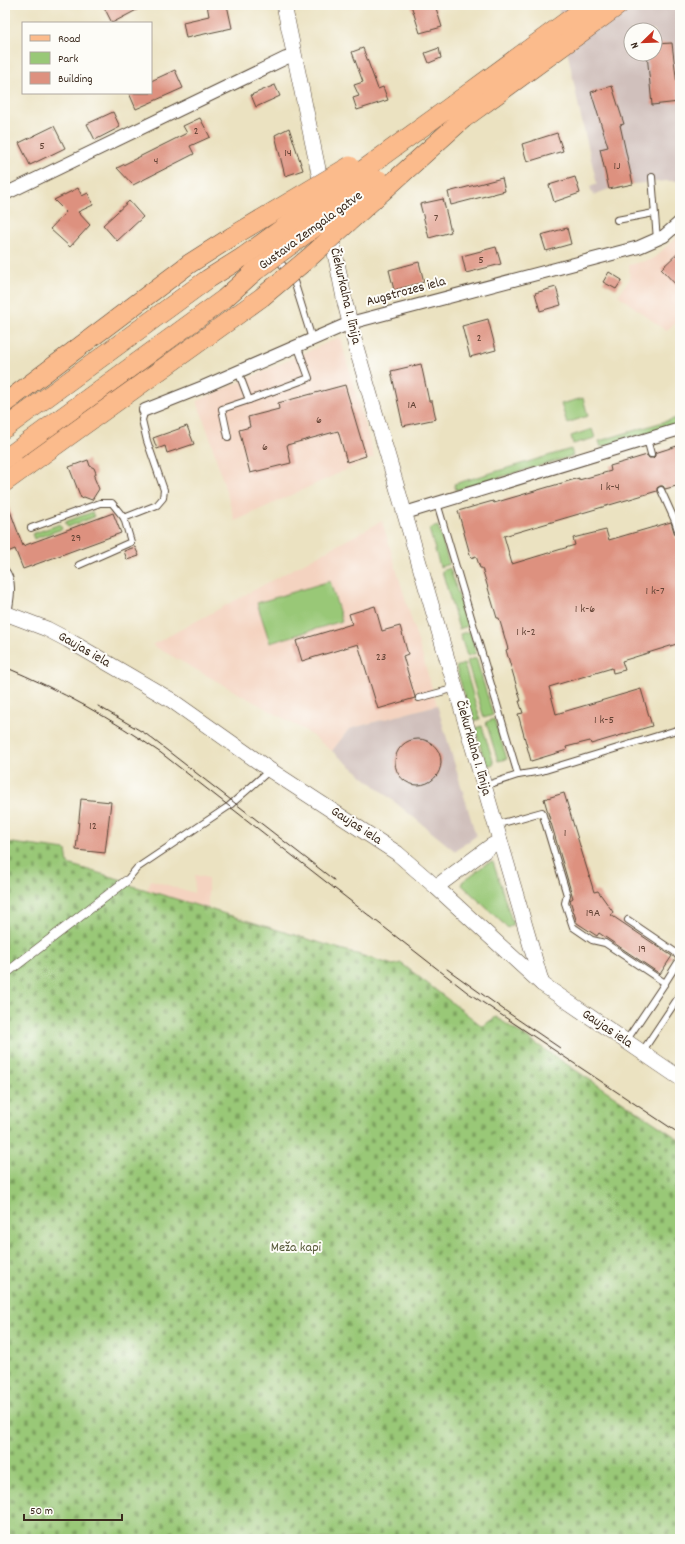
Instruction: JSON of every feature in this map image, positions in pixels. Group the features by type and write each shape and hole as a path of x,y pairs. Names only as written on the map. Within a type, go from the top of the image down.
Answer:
{"main road":[{"name":"Gustava Zemgala gatve","path":"5,460 224,299 254,272 458,111 588,5"},
{"name":"Gustava Zemgala gatve","path":"5,428 202,283 243,257 312,207 619,5"},
{"path":"5,403 189,264 458,111"},
{"path":"5,482 262,297 317,251 458,111"}],"street":[{"name":"Čiekurkalna 1. līnija","path":"284,5 350,323 542,984"},
{"path":"5,194 286,58 294,56"},
{"name":"Augstrozes iela","path":"145,410 350,323 639,247 657,240 680,222"},
{"path":"404,513 680,429"},
{"name":"Gaujas iela","path":"7,614 47,629 68,640 171,700 270,770 397,853 542,984 680,1078"},
{"path":"436,887 491,846 500,842"},
{"path":"5,974 126,881"}],"lane":[{"path":"652,177 657,240"},
{"path":"617,220 654,213"},
{"path":"246,218 256,230"},
{"path":"260,236 293,278 312,339"},
{"path":"228,437 222,409 309,378 297,345"},
{"path":"238,371 248,400"},
{"path":"124,518 157,505 163,498 164,490 147,442 142,420 145,410"},
{"path":"647,439 651,454"},
{"path":"661,490 680,536"},
{"path":"31,528 100,503 112,503 124,518 131,542 79,566"},
{"path":"436,503 518,776"},
{"path":"5,570 7,572 11,589 7,614"},
{"path":"419,698 456,688"},
{"path":"484,786 542,771 680,729"},
{"path":"126,881 137,868 229,806 270,770"},
{"path":"495,825 542,812 567,895 565,903 573,927 592,940 605,943 665,983"},
{"path":"626,1041 680,959 675,952 628,920"},
{"path":"642,1052 680,995"}],"shaded area":[{"path":"558,5 680,5 680,181 633,184 609,189 593,195 590,187 597,184 580,113"},
{"path":"680,234 680,319 666,331 618,295 630,279 629,265 653,259"},
{"path":"340,337 374,457 235,521 197,401"},
{"path":"382,521 437,705 349,729 332,751 306,731 152,645"},
{"path":"437,705 476,836 455,851 332,751 349,729"},
{"path":"195,875 208,878 208,913 146,893 151,880 194,893"}],"green space":[{"path":"583,398 588,416 567,423 561,404"},
{"path":"680,417 680,424 601,447 599,441"},
{"path":"592,429 595,438 573,444 571,436"},
{"path":"571,449 573,456 456,490 454,484"},
{"path":"92,512 94,517 68,527 65,522"},
{"path":"60,524 62,529 34,539 32,534"},
{"path":"438,526 449,564 440,567 429,529"},
{"path":"450,568 468,626 459,629 442,571"},
{"path":"330,581 342,621 270,643 257,603"},
{"path":"470,631 476,653 467,656 460,634"},
{"path":"476,658 493,715 484,718 467,661"},
{"path":"464,664 480,719 472,721 456,667"},
{"path":"494,719 507,759 498,761 486,722"},
{"path":"482,726 494,764 486,766 475,728"},
{"name":"Meža kapi","path":"5,842 66,850 68,864 126,881 130,885 393,965 401,963 482,1026 496,1017 680,1140 680,1539 5,1539"},
{"path":"493,862 513,924 508,928 462,885 462,882 486,864"}],"building":[{"path":"103,5 146,5 114,22 112,22"},
{"path":"207,5 227,5 232,28 186,38 183,22 209,16"},
{"path":"411,5 435,5 442,27 420,33"},
{"path":"672,43 679,102 652,105 648,62 663,62 663,44"},
{"path":"363,48 378,89 383,87 388,100 357,110 353,98 359,96 354,85 363,82 352,52"},
{"path":"439,48 441,58 429,63 425,53"},
{"path":"175,70 183,88 136,109 129,94 152,94 152,81"},
{"path":"275,85 280,96 256,107 251,95"},
{"path":"612,86 624,124 620,125 633,184 609,189 600,149 608,147 591,92"},
{"path":"113,112 120,127 95,140 87,124"},
{"path":"200,118 210,137 190,146 194,154 133,185 117,168 187,133 183,126"},
{"path":"54,126 65,148 30,165 19,143"},
{"path":"289,128 303,170 285,176 275,135"},
{"path":"557,133 563,151 527,162 522,144"},
{"path":"575,177 580,193 554,202 549,185"},
{"path":"502,178 505,191 451,205 448,192"},
{"path":"78,188 82,196 88,193 93,205 78,212 90,225 70,247 50,229 66,212 54,200"},
{"path":"443,199 451,232 429,238 420,204"},
{"path":"129,201 143,217 117,241 103,225"},
{"path":"567,228 571,244 546,251 541,235"},
{"path":"496,247 501,264 466,273 462,256"},
{"path":"680,251 680,289 661,269"},
{"path":"419,262 424,282 394,290 389,270"},
{"path":"609,272 622,280 616,289 603,282"},
{"path":"556,287 561,305 540,311 535,293"},
{"path":"488,319 496,350 470,357 462,326"},
{"path":"421,364 429,401 432,401 436,419 403,426 391,371"},
{"path":"345,385 366,456 347,462 338,431 287,445 291,463 250,473 239,430 250,427 248,417 279,409 278,403"},
{"path":"187,426 194,444 167,453 165,446 157,449 153,438"},
{"path":"680,445 680,485 665,489 663,486 660,486 657,488 657,491 504,536 512,564 575,545 573,538 606,530 609,540 671,522 676,538 680,540 680,643 622,661 625,670 613,673 612,668 549,687 556,714 641,689 652,726 591,744 590,741 566,747 567,750 531,761 518,714 523,713 519,701 521,701 506,650 508,649 504,635 499,618 497,618 482,568 480,568 476,556 471,558 458,511 493,501 494,503 579,478 579,480 611,471 610,466 647,455 649,458 653,458 655,453"},
{"path":"88,460 90,466 94,468 96,473 94,477 99,489 92,500 84,497 81,498 69,467"},
{"path":"5,500 23,546 113,513 121,533 23,569 15,549 5,553"},
{"path":"135,547 139,556 127,560 124,551"},
{"path":"375,606 382,631 400,626 408,654 403,656 415,697 378,709 358,644 302,661 296,641 352,624 349,614"},
{"path":"414,739 422,739 431,743 437,749 441,762 437,775 431,781 422,785 414,785 405,781 399,775 395,766 395,758 399,749 405,743"},
{"path":"564,793 594,892 598,891 613,912 611,915 672,956 660,974 599,933 597,936 577,923 570,900 573,898 544,799"},
{"path":"81,799 111,802 105,853 76,850"}],"tram line":[{"path":"5,667 46,685 85,706 124,728 161,753 467,992 680,1134"},
{"path":"98,706 146,734 334,880"},
{"path":"447,969 560,1048"}]}
